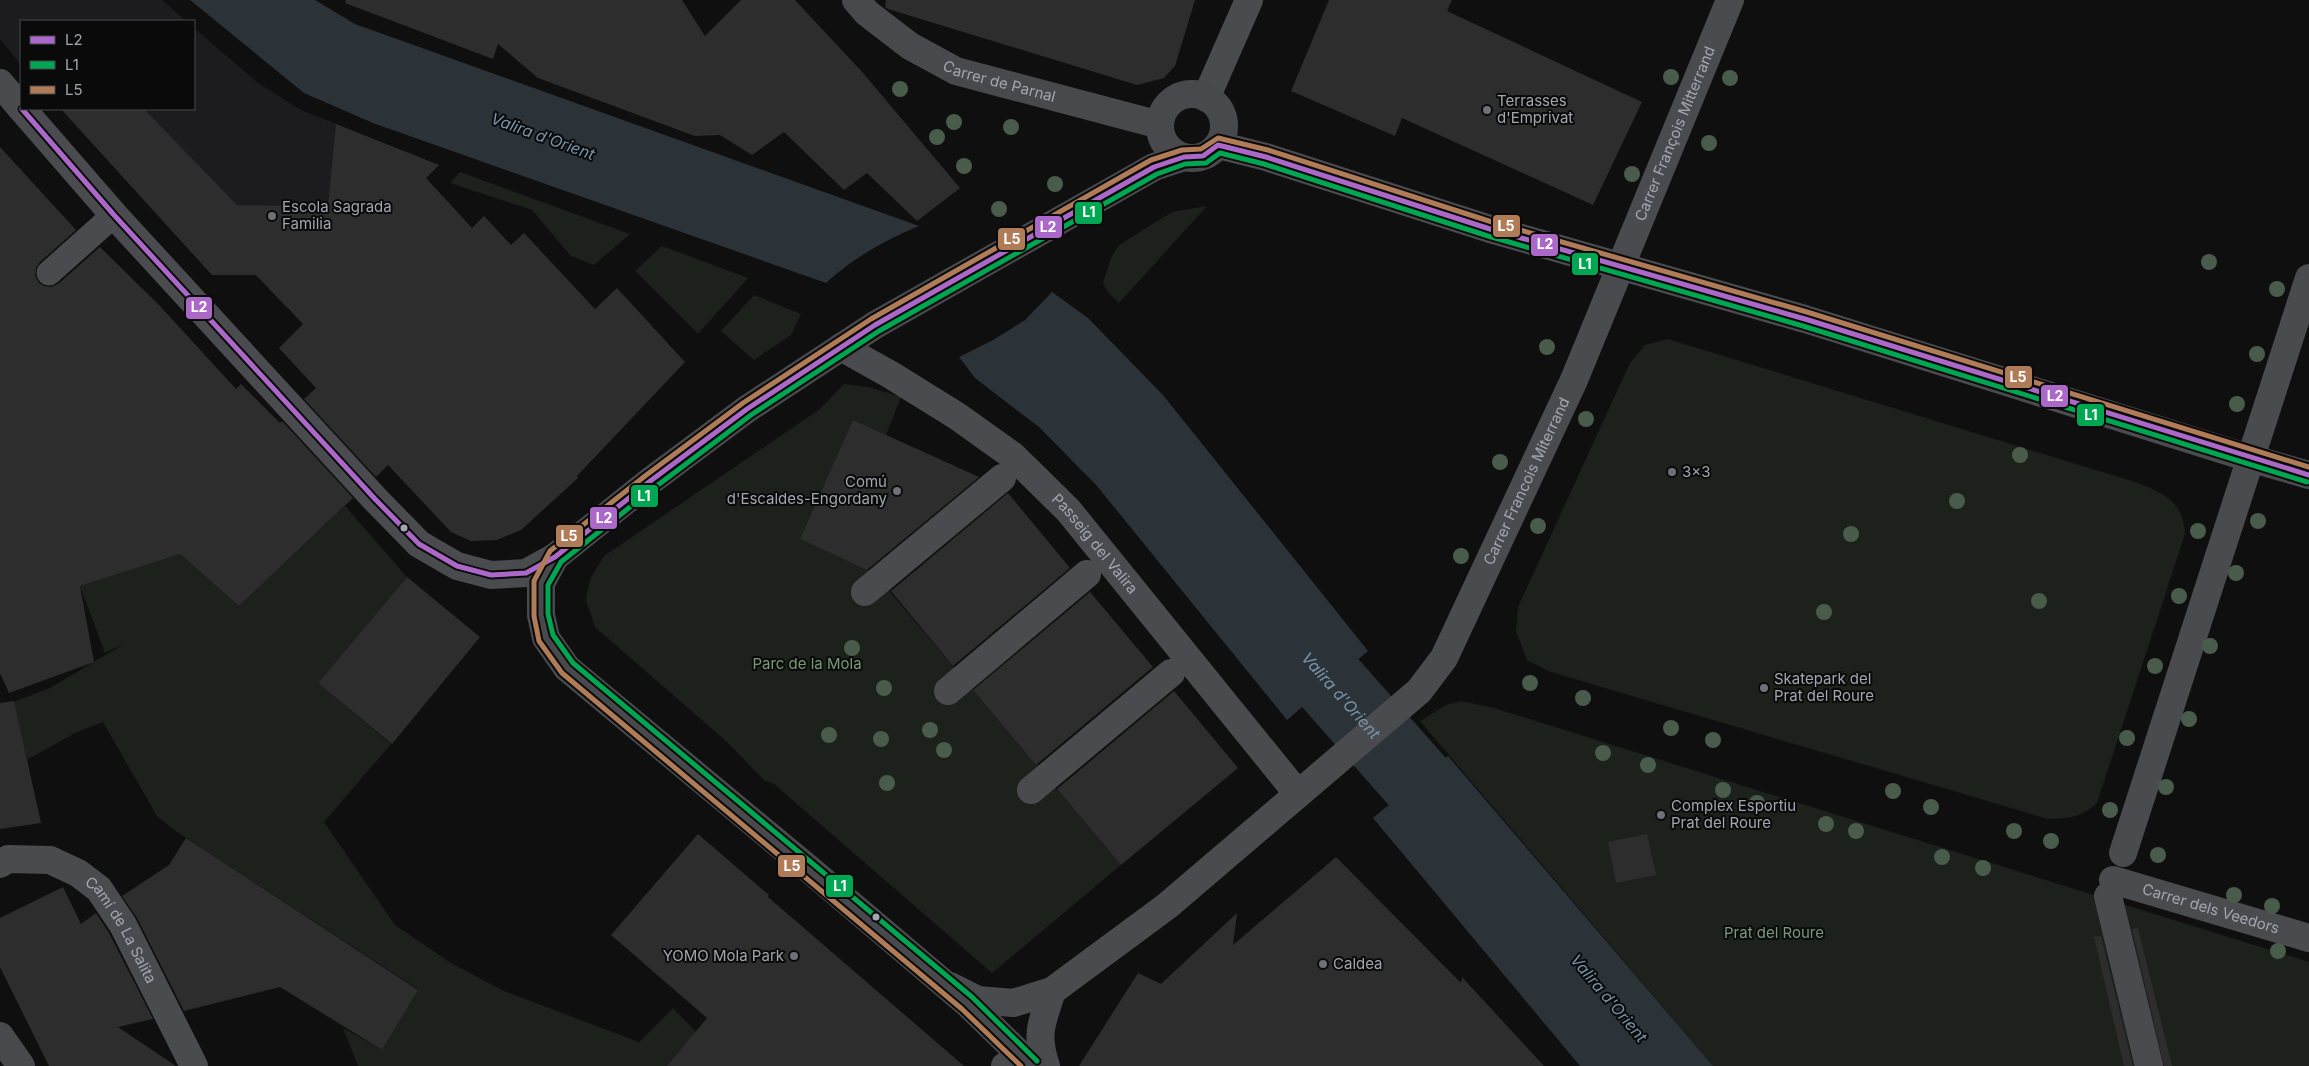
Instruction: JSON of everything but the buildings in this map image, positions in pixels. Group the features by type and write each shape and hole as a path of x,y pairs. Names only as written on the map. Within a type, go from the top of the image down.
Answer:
{"main road":[{"name":"Carrer de Parnal","path":"856,0 867,13 910,46 956,72 1160,125"},
{"path":"1020,1062 967,1003 809,868 567,668 546,638 541,616 541,583 555,557 648,482 747,409 874,325 1154,167 1184,157 1203,156 1211,152 1218,145 1224,124 1221,113 1215,104 1196,94 1185,94 1175,99 1167,106 1162,115 1160,125 1161,136 1166,145 1184,157"},
{"path":"0,1036 20,1066"}],"street":[{"path":"1206,98 1249,0"},
{"name":"Carrer François Mitterrand","path":"1622,266 1668,148 1730,0"},
{"path":"0,83 20,106"},
{"path":"24,110 114,215 419,544 457,566 491,575 526,572 555,557"},
{"path":"1218,145 1266,157 1490,229 1805,319 2249,458 2309,475"},
{"name":"Carrer Francois Miterrand","path":"1298,794 1419,691 1444,658 1574,380 1622,266"},
{"path":"2123,853 2249,458 2309,278"},
{"name":"Passeig del Valira","path":"841,347 957,416 1013,456 1068,510 1298,794"},
{"path":"865,592 1002,478"},
{"path":"948,691 1087,574"},
{"path":"1030,790 1171,673"},
{"path":"938,980 978,1000 1004,1003 1013,1003 1052,991 1167,906 1298,794"},
{"name":"Camí de La Salita","path":"0,864 8,860 50,860 78,873 98,888 123,925 194,1066"},
{"name":"Carrer dels Veedors","path":"2149,1066 2111,888 2309,938"},
{"path":"1046,1066 1040,1047 1041,1024 1052,991"}],"lane":[{"path":"49,273 114,215"}],"shaded area":[{"path":"0,0 162,0 185,20 20,20 20,64 0,39"},
{"name":"Escola Sagrada Familia","path":"195,29 258,83 301,110 439,165 327,273 322,268 285,306 256,275 212,275 62,110 195,110"}],"green space":[{"path":"460,172 630,234 594,265 571,256 532,210 450,183"},
{"path":"1207,206 1119,303 1108,292 1103,283 1111,258 1119,245 1172,212"},
{"path":"662,246 748,278 698,334 635,271"},
{"path":"754,295 801,314 791,335 754,360 721,331"},
{"path":"1668,339 2135,482 2170,499 2180,513 2185,534 2097,803 2085,812 2074,816 2048,819 1551,672 1527,660 1516,631 1518,607 1630,363 1645,345"},
{"name":"Parc de la Mola","path":"844,384 869,387 901,397 886,435 853,421 800,539 874,573 1121,865 992,973 774,784 765,781 726,741 595,627 586,600 590,579 604,556 820,409"},
{"path":"345,506 407,577 318,683 391,744 324,822 395,925 451,963 504,991 639,1042 673,1008 696,1032 672,1066 358,1066 343,1028 382,1050 418,989 177,832 157,816 103,722 75,733 27,760 25,749 0,707 50,688 124,644 105,653 80,586 180,554 239,606"},
{"name":"Complex Esportiu Prat del Roure","path":"1461,701 1494,708 2309,962 2309,1066 1713,1066 1420,721 1446,705"}],"water":[{"path":"190,0 315,0 355,24 919,226 870,250 826,283 373,123 304,93"},
{"path":"1052,292 1088,318 1163,395 1368,651 1287,720 1097,486 1039,427 975,378 959,357 993,340 1025,320"},
{"path":"1448,756 1713,1066 1580,1066 1373,818"}],"waterway":[{"name":"Valira d'Orient","path":"1263,607 1484,857"}],"transit line":[{"name":"L2","path":"23,110 114,215 375,499 419,544 457,566 491,575 526,573 555,557 649,482 747,409 875,325 1154,167 1184,157 1203,156 1218,145 1266,157 1490,229 1805,319 2309,475"},
{"name":"L5","path":"1021,1066 962,1009 562,673 539,641 534,616 534,581 550,551 645,476 743,403 871,319 1151,160 1182,150 1201,149 1218,138 1268,150 1492,222 1807,312 2309,467"},
{"name":"L1","path":"1037,1061 972,997 573,663 553,635 548,614 548,585 561,562 654,488 751,415 879,331 1157,174 1185,164 1206,163 1220,153 1264,164 1488,236 1803,326 2307,482"}],"place":[{"name":"Terrasses d'Emprivat","path":"1487,110"},
{"name":"Escola Sagrada Familia","path":"272,216"},
{"name":"3x3","path":"1672,472"},
{"name":"Comú d'Escaldes-Engordany","path":"897,491"},
{"name":"Skatepark del Prat del Roure","path":"1764,688"},
{"name":"Complex Esportiu Prat del Roure","path":"1661,815"},
{"name":"YOMO Mola Park","path":"794,956"},
{"name":"Caldea","path":"1323,964"}],"park label":[{"name":"Prat del Roure","path":"1774,933"}]}
